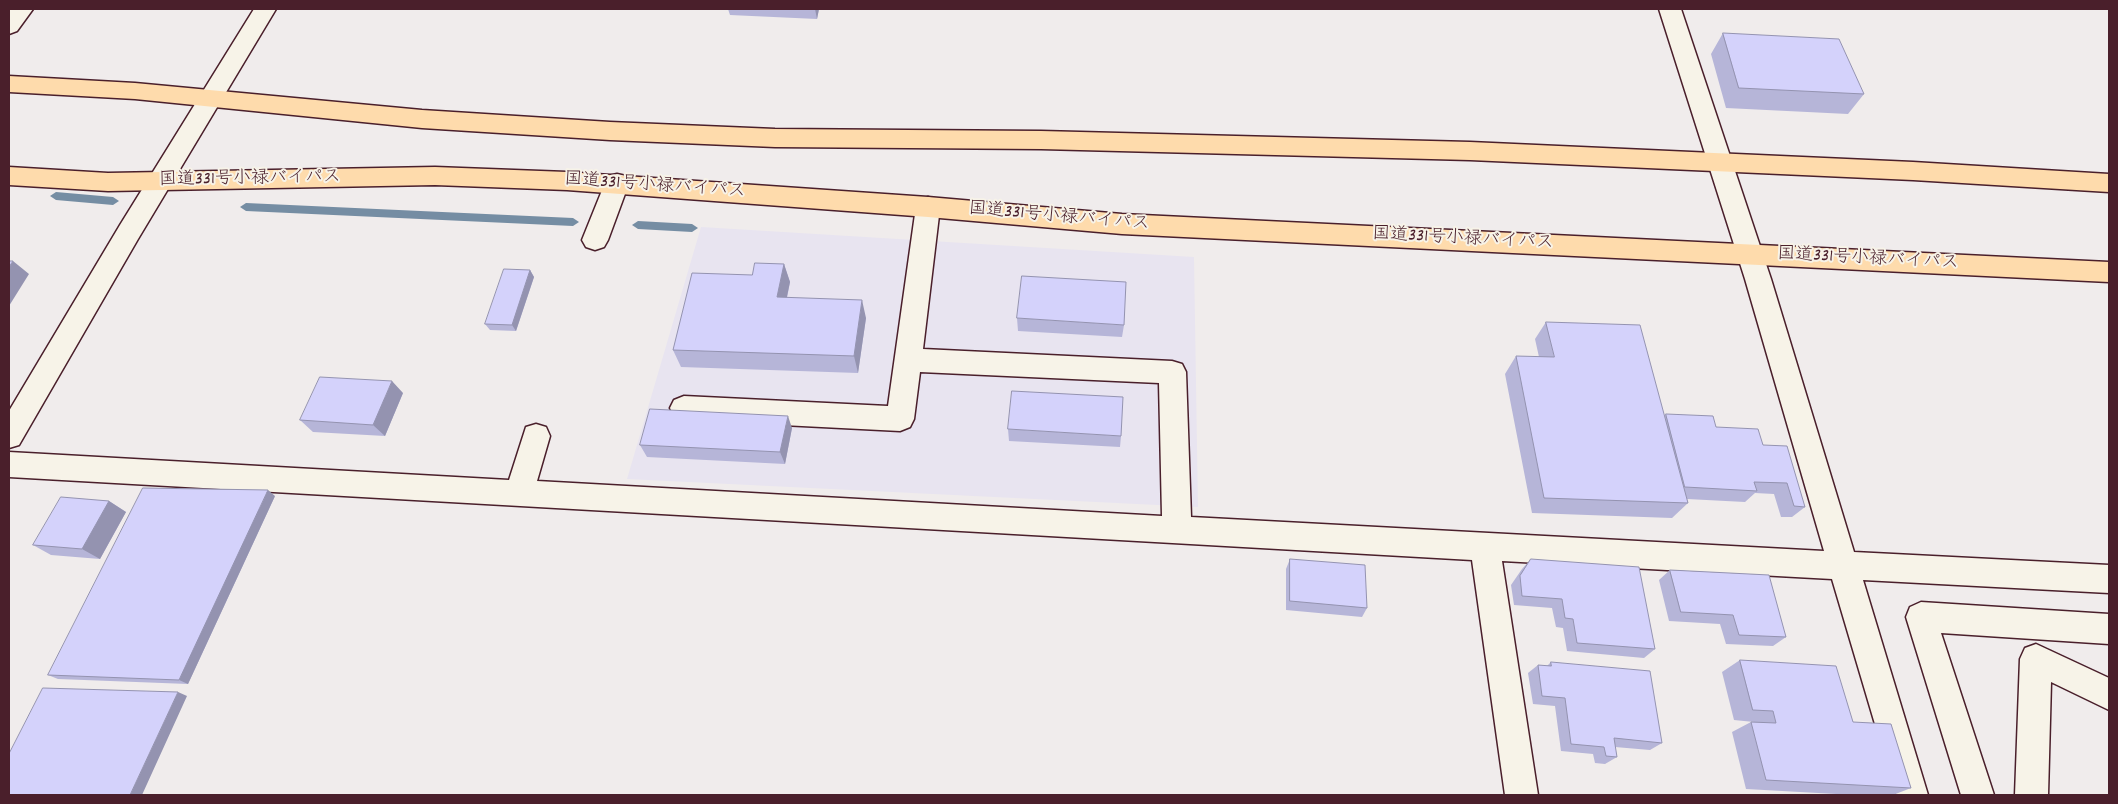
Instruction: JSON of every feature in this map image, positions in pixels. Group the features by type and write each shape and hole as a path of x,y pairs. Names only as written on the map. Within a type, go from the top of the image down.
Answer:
{"highway":[{"path":"9,84 135,91 422,119 639,132 775,138 1041,140 1422,150 1913,171 2109,183"},
{"name":"国道331号小禄バイパス","path":"9,176 108,182 435,176 617,183 1122,224 2109,272"}],"street":[{"path":"9,26 22,9"},
{"path":"9,436 265,9"},
{"path":"1670,9 1749,254 1912,795"},
{"path":"595,240 617,183"},
{"path":"684,408 900,419 928,207"},
{"path":"908,360 1172,372 1177,530"},
{"path":"519,493 536,436"},
{"path":"9,465 1485,547 2109,579"},
{"path":"1485,547 1521,795"},
{"path":"1978,795 1921,617 2109,628"},
{"path":"2030,795 2036,659 2109,694"}],"shaded area":[{"path":"701,227 1194,257 1198,507 627,479"}],"building":[{"path":"1723,33 1839,39 1864,94 1739,88"},
{"path":"755,263 784,264 777,297 862,300 854,356 673,350 692,273 752,275"},
{"path":"504,269 530,270 512,325 485,324"},
{"path":"1022,276 1126,282 1124,325 1017,318"},
{"path":"1546,322 1640,325 1688,503 1544,498 1516,356 1554,357"},
{"path":"320,377 392,381 373,425 300,420"},
{"path":"1012,391 1123,397 1121,436 1008,429"},
{"path":"650,409 788,416 780,452 640,445"},
{"path":"1666,414 1713,416 1716,427 1758,429 1763,445 1787,446 1805,507 1794,506 1787,483 1754,482 1757,491 1685,487"},
{"path":"143,488 268,490 179,680 48,675"},
{"path":"61,497 109,501 82,549 33,545"},
{"path":"1290,559 1365,565 1367,608 1290,601"},
{"path":"1531,559 1639,567 1655,649 1577,643 1573,619 1565,618 1562,599 1522,596 1520,576"},
{"path":"1670,570 1769,575 1786,637 1739,635 1733,615 1681,612"},
{"path":"1740,660 1836,666 1853,722 1891,724 1911,788 1766,780 1751,722 1776,723 1773,711 1753,710"},
{"path":"1551,662 1650,671 1662,743 1614,738 1617,757 1606,756 1604,747 1571,744 1565,698 1542,696 1538,665 1551,666"},
{"path":"43,688 178,692 130,795 9,795 9,754"}],"waterway":[{"path":"56,196 113,201"},
{"path":"246,207 573,222"},
{"path":"638,225 692,228"}]}
